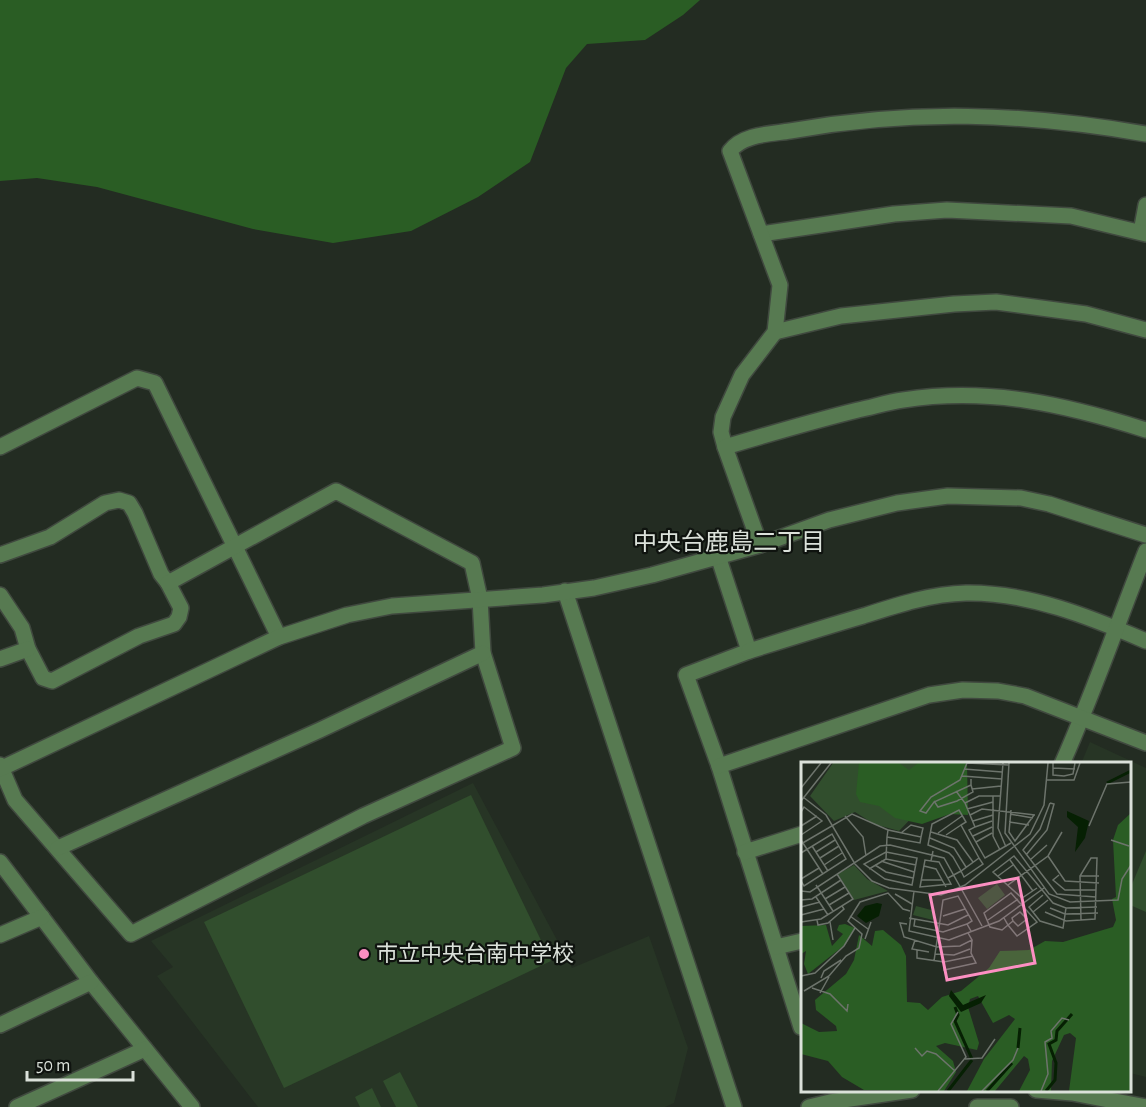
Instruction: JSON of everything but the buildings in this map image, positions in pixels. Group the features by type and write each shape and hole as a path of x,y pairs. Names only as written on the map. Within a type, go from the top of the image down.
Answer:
{"street":[{"path":"760,545 721,432 723,417 742,375 775,332 780,285 730,151 735,144 753,137 827,124 910,116 1012,117 1082,123 1146,134"},
{"path":"761,234 894,214 947,210 1071,216 1144,233 1146,205"},
{"path":"775,332 841,316 996,302 1086,315 1146,330"},
{"path":"0,447 137,378 155,383 279,637"},
{"path":"725,447 816,420 902,400 967,396 1034,400 1146,430"},
{"path":"168,583 336,491 472,563 480,599 483,652 513,748 363,816 131,934 15,800 0,768 279,637 347,615 392,606 480,599 543,595 594,588 652,575 760,545 829,520 897,503 948,496 1021,498 1049,504 1146,535"},
{"path":"0,555 50,537 105,503 119,500 129,503 135,513 161,574 181,608 174,624 140,636 66,676 52,681 43,678 28,649 21,628 0,595"},
{"path":"1063,762 1083,718 1115,628 1146,551"},
{"path":"718,556 749,651"},
{"path":"565,591 734,1107"},
{"path":"801,1027 719,766 686,675 749,651 899,605 930,597 964,593 996,594 1071,612 1146,641"},
{"path":"0,659 28,649"},
{"path":"57,848 320,730 483,652"},
{"path":"719,766 929,695 963,690 998,691 1025,696 1146,743"},
{"path":"745,852 801,834"},
{"path":"0,861 91,982 192,1107"},
{"path":"0,936 42,917"},
{"path":"776,947 801,941"},
{"path":"0,1025 91,982"},
{"path":"17,1107 145,1049"},
{"path":"809,1107 898,1092"},
{"path":"1060,1092 1146,1107"},
{"path":"977,1107 1011,1107"}],"shaded area":[{"path":"1090,742 1146,768 1146,1077 1131,1073 1131,762 1082,762"},
{"name":"市立中央台南中学校","path":"473,783 572,968 649,936 688,1048 674,1103 665,1107 258,1107 157,976 173,967 151,941"}],"green space":[{"path":"0,0 700,0 683,15 645,40 587,44 566,68 530,162 478,197 411,231 333,243 253,229 97,187 37,178 0,181"},
{"path":"471,795 551,961 284,1088 204,922"},
{"path":"1146,851 1146,912 1131,905 1131,887"},
{"path":"400,1072 418,1107 396,1107 383,1081"},
{"path":"372,1088 381,1107 360,1107 355,1097"}],"place":[{"name":"市立中央台南中学校","path":"364,954"}],"district":[{"name":"中央台鹿島二丁目","path":"729,543"}]}
